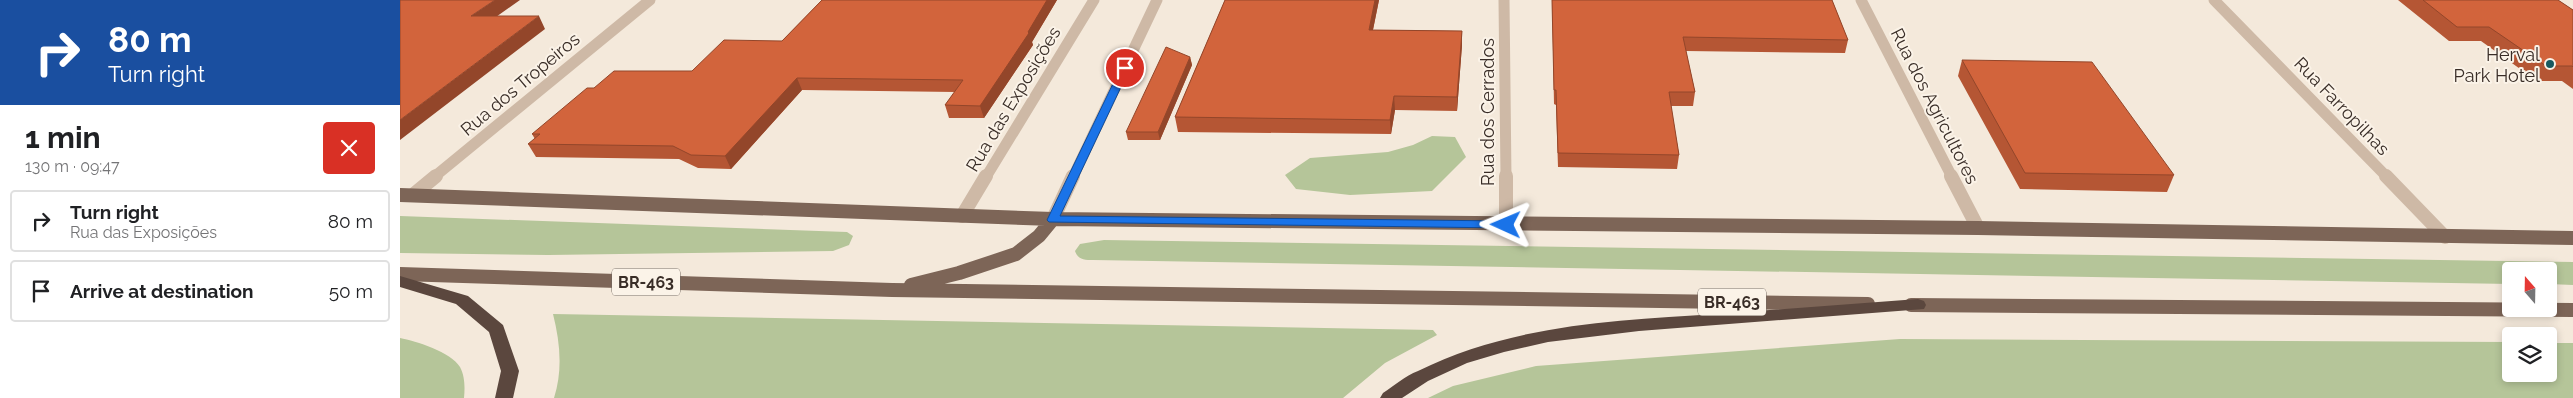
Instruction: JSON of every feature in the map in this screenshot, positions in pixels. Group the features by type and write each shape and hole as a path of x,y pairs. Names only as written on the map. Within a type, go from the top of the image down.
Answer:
{"highway":[{"path":"400,281 462,300 497,329 510,371 504,398"},
{"path":"1389,398 1401,388 1447,364 1501,345 1617,327 1918,305"}],"main road":[{"path":"406,195 1053,220 1978,228 2573,238"},
{"path":"892,290 959,273 1016,254 1039,236 1053,220"},
{"name":"BR-463","path":"400,274 892,290 1918,305 2573,310"}],"street":[{"name":"Rua dos Tropeiros","path":"406,195 650,0"},
{"name":"Rua das Exposições","path":"962,216 1094,0"},
{"path":"1053,220 1157,0"},
{"name":"Rua dos Cerrados","path":"1504,0 1506,225"},
{"name":"Rua dos Agricultores","path":"1861,0 1978,228"},
{"name":"Rua Farropilhas","path":"2214,0 2445,237"}],"green space":[{"path":"1432,136 1455,137 1466,157 1432,191 1350,195 1296,189 1285,175 1310,158 1388,152 1413,145"},
{"path":"400,216 847,232 853,236 849,245 833,251 548,255 400,253"},
{"path":"1104,240 2573,262 2573,285 2558,284 2558,262 2502,262 2502,284 1090,260 1082,259 1076,254 1075,251 1080,244"},
{"path":"553,314 1433,330 1437,335 1385,363 1343,398 554,398 559,377 560,356"},
{"path":"400,338 433,348 455,362 463,374 464,398 400,398"},
{"path":"1900,339 2502,342 2502,382 2557,382 2557,343 2573,343 2573,398 1428,398 1453,386 1536,366"}],"building":[{"path":"400,0 495,0 471,16 539,16 400,120"},
{"path":"822,0 1047,0 1029,33 980,106 945,105 963,80 797,78 725,156 691,155 673,146 528,144 540,134 532,134 587,88 594,88 614,71 692,71 724,40 782,41"},
{"path":"1225,0 1375,0 1369,30 1462,31 1457,97 1394,96 1390,120 1175,117"},
{"path":"1552,0 1832,0 1848,40 1683,37 1695,92 1669,92 1679,155 1558,153 1556,90 1554,90"},
{"path":"2423,0 2558,0 2573,10 2573,67 2546,66 2489,27 2457,27"},
{"path":"1166,47 1190,57 1158,132 1126,132"},
{"path":"1962,60 2092,62 2174,175 2025,173"}],"place":[{"name":"Herval Park Hotel","path":"2550,64"}],"route":[{"path":"1125,68 1053,220 1506,225"}]}
